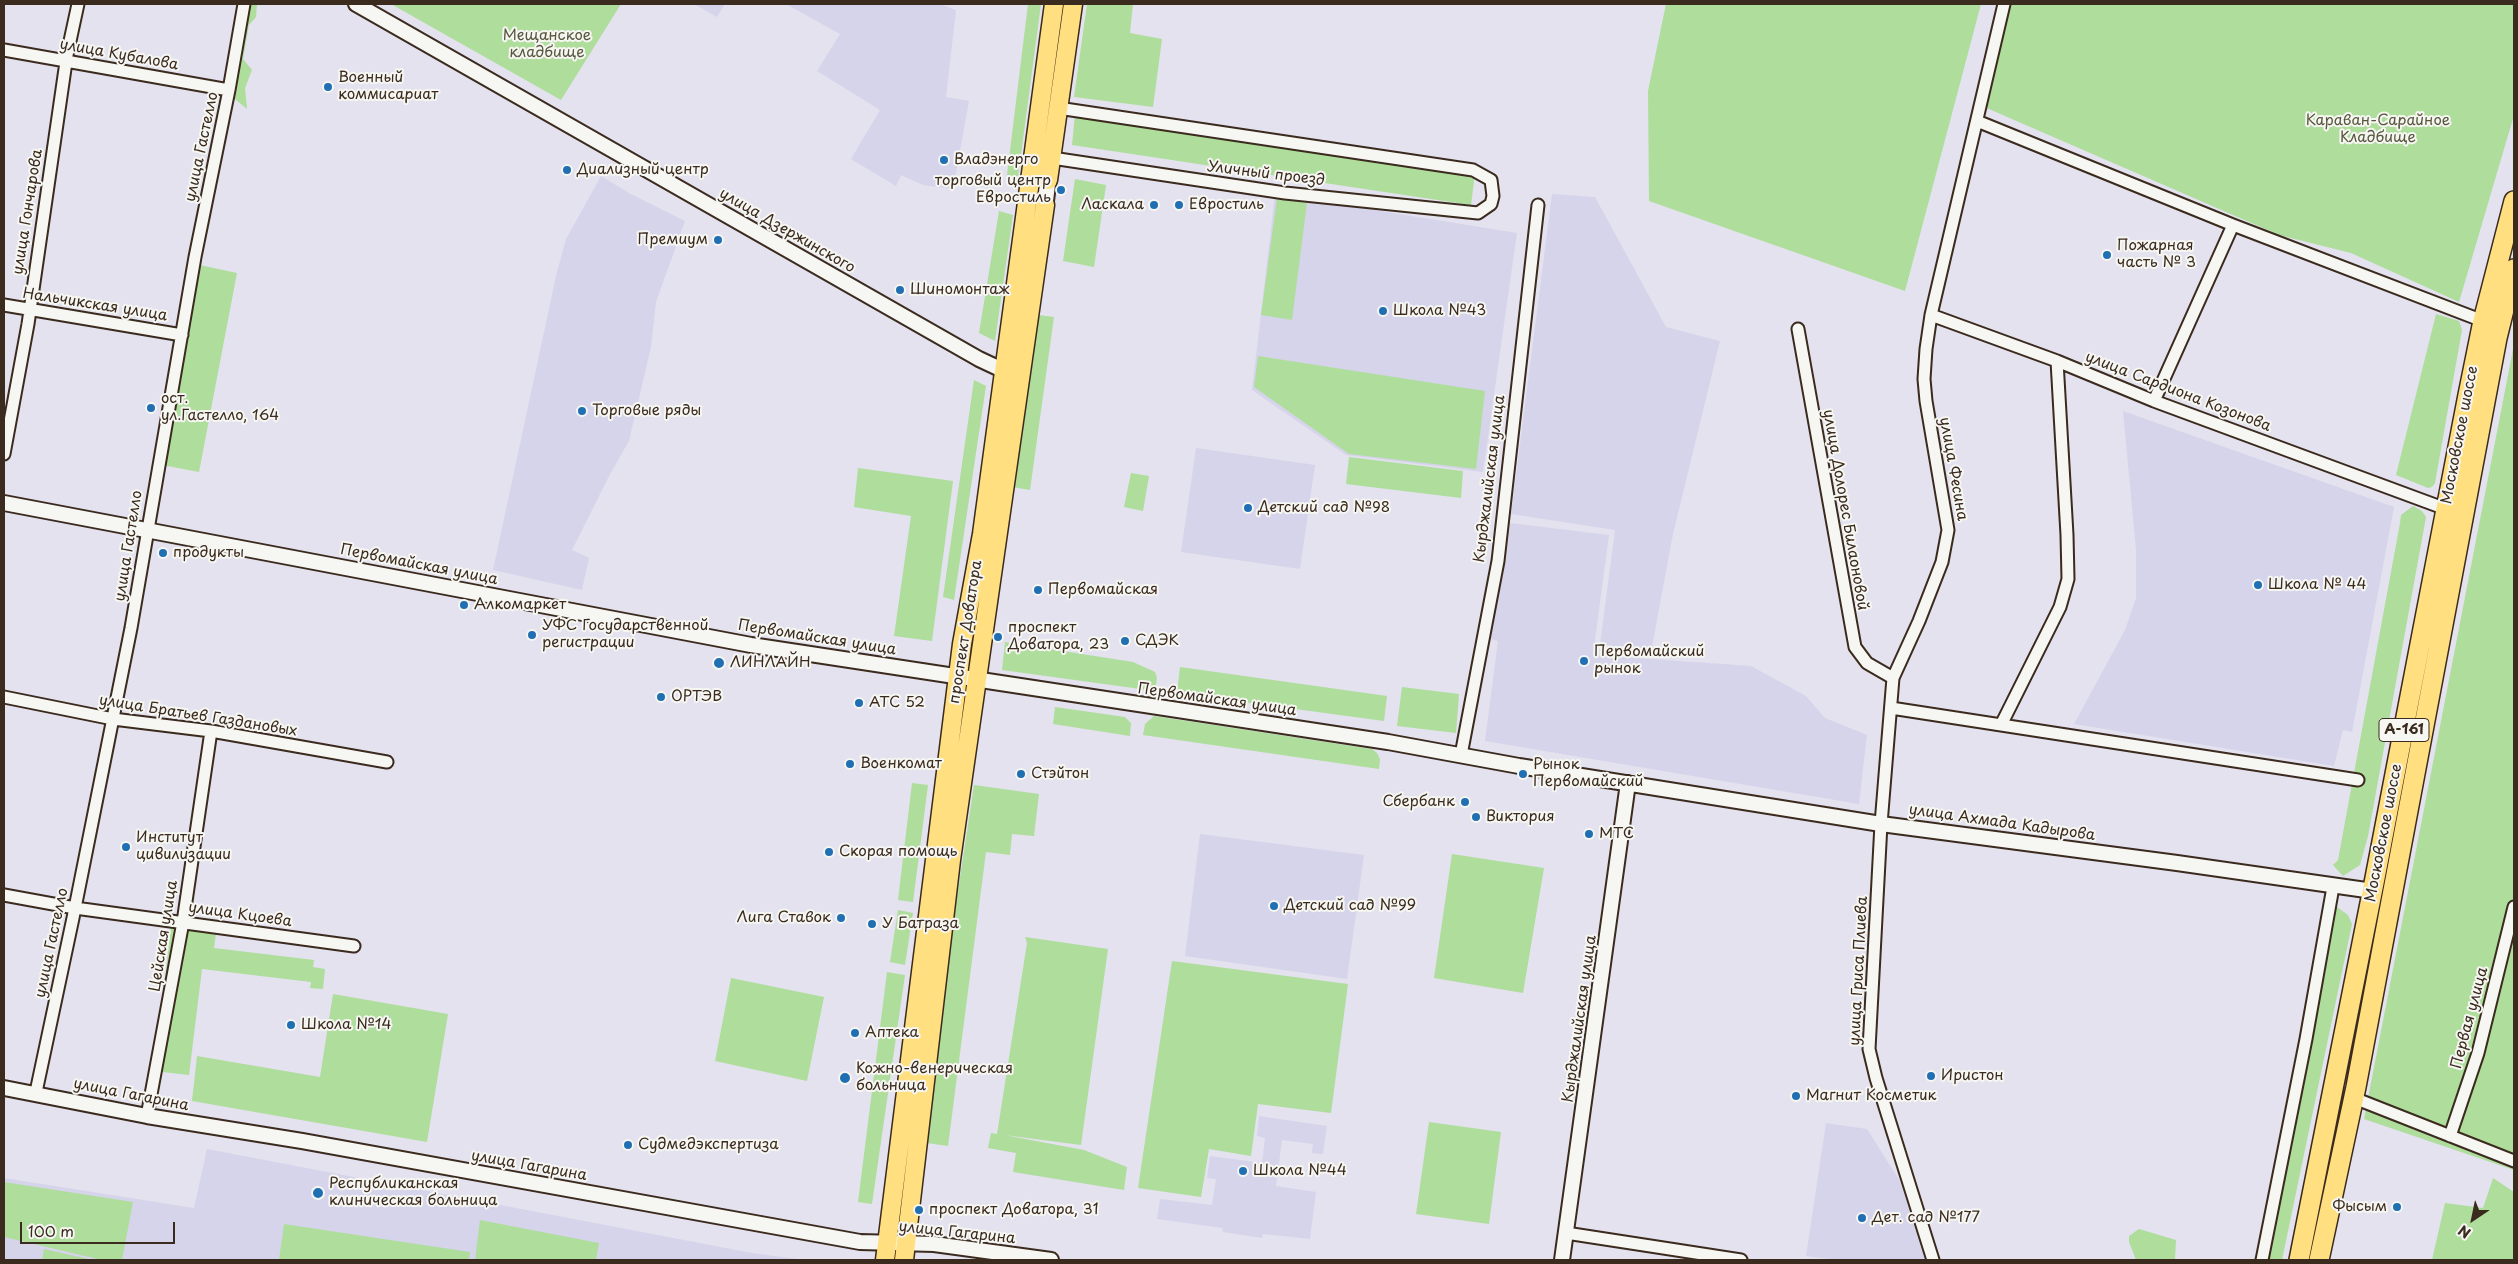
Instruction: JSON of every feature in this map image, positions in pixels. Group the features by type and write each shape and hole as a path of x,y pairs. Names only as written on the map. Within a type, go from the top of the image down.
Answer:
{"highway":[{"name":"Московское шоссе","path":"2299,1260 2373,891 2483,321 2514,201"},
{"name":"Московское шоссе","path":"2319,1260 2354,1098 2497,338 2514,269"}],"main road":[{"name":"проспект Доватора","path":"886,1252 958,677 982,534 1054,4"},
{"name":"проспект Доватора","path":"905,1252 951,860 1073,4"}],"street":[{"name":"улица Гончарова","path":"4,454 29,309 66,62 78,4"},
{"name":"улица Гастелло","path":"36,1092 113,719 195,257 229,90 244,4"},
{"name":"улица Дзержинского","path":"356,4 979,359 1021,379"},
{"name":"улица Фесина","path":"1891,708 1893,678 1919,622 1942,562 1948,530 1924,379 1931,315 2004,4"},
{"name":"улица Кубалова","path":"4,50 229,90"},
{"name":"Уличный проезд","path":"1052,158 1285,193 1478,213 1491,204 1493,188 1491,180 1473,170 1058,108"},
{"path":"1977,121 2233,225 2483,321"},
{"name":"Кырджалийская улица","path":"1461,755 1498,561 1538,205"},
{"path":"2154,401 2233,225"},
{"name":"Нальчикская улица","path":"4,305 182,335"},
{"name":"улица Сардиона Козонова","path":"1931,315 2057,361 2154,401 2416,496 2446,509"},
{"name":"улица Долорес Билаоновой","path":"1798,329 1856,646 1867,663 1893,678"},
{"path":"2002,723 2060,607 2068,579 2068,535 2057,361"},
{"name":"Первомайская улица","path":"4,502 732,641 1461,755 1628,783"},
{"name":"улица Братьев Газдановых","path":"4,697 113,719 211,731 388,762"},
{"path":"1891,708 2002,723 2358,780"},
{"name":"улица Гриса Плиева","path":"1891,708 1881,824 1869,1049 1876,1078 1933,1260"},
{"name":"Цейская улица","path":"147,1116 183,922 211,731"},
{"name":"Кырджалийская улица","path":"1562,1260 1628,783"},
{"name":"улица Ахмада Кадырова","path":"1628,783 1881,824 2177,862 2333,887 2373,891"},
{"path":"2262,1260 2306,1039 2333,887"},
{"name":"улица Кцоева","path":"4,894 75,908 354,946"},
{"name":"Первая улица","path":"2450,1136 2478,1053 2514,907"},
{"name":"улица Гагарина","path":"4,1088 36,1092 147,1116 302,1141 860,1242 886,1252 905,1252 934,1244 1051,1260"},
{"path":"2354,1098 2514,1161"},
{"path":"1566,1233 1741,1260"}],"shaded area":[{"path":"694,4 725,4 717,17"},
{"path":"786,4 940,4 956,10 946,97 969,101 953,189 923,185 901,175 896,186 851,159 880,110 817,71 840,34"},
{"name":"Торговые ряды","path":"601,176 629,193 685,221 656,302 651,347 629,441 609,476 572,550 589,558 582,590 493,570 556,276 566,239"},
{"name":"Школа №43","path":"1275,194 1517,233 1483,472 1346,455 1252,390"},
{"path":"1552,194 1595,197 1666,327 1720,341 1673,534 1651,652 1600,644 1615,530 1511,514"},
{"name":"Школа № 44","path":"2123,411 2394,507 2352,732 2343,730 2334,766 2074,724 2125,630 2136,598 2136,550"},
{"name":"Детский сад №98","path":"1196,448 1315,465 1300,569 1181,552"},
{"name":"Первомайский рынок","path":"1502,522 1609,535 1593,655 1751,666 1806,696 1825,718 1867,735 1859,804 1485,741 1498,641 1488,638"},
{"name":"Детский сад №99","path":"1200,834 1364,855 1347,979 1185,956"},
{"name":"Школа №44","path":"1259,1116 1327,1126 1323,1154 1312,1153 1313,1144 1282,1140 1276,1186 1316,1192 1310,1239 1263,1234 1262,1238 1223,1232 1222,1228 1157,1219 1160,1199 1212,1205 1216,1179 1207,1178 1210,1156 1262,1163 1265,1138 1257,1136"},
{"name":"Дет. сад №177","path":"1826,1123 1867,1129 1900,1181 1925,1260 1837,1260 1806,1256"},
{"name":"Республиканская клиническая больница","path":"207,1149 752,1253 805,1260 4,1260 4,1178 194,1208"}],"green space":[{"path":"241,4 257,4 256,17 249,25 243,59 252,70 245,88 247,109 230,95"},
{"name":"Мещанское кладбище","path":"391,4 621,4 561,100"},
{"path":"1028,4 1041,4 1018,177 1007,175"},
{"path":"1087,4 1133,4 1130,33 1162,39 1153,107 1074,97"},
{"path":"1666,4 1981,4 1905,291 1649,201 1648,91"},
{"name":"Караван-Сарайное Кладбище","path":"2006,4 2514,4 2514,115 2459,302 2351,253 2279,235 1982,106"},
{"path":"1075,114 1475,173 1471,205 1072,145"},
{"path":"1075,179 1106,185 1094,267 1063,261"},
{"path":"1277,198 1307,203 1292,320 1261,315"},
{"path":"999,211 1013,215 995,341 979,333"},
{"path":"195,264 237,273 199,472 157,464"},
{"path":"2436,314 2459,321 2462,330 2435,483 2432,487 2428,488 2396,475"},
{"path":"1038,315 1054,317 1030,490 1012,487"},
{"path":"2514,344 2514,1170 2364,1119"},
{"path":"1258,356 1485,391 1476,469 1349,454 1254,387"},
{"path":"974,380 986,386 954,600 943,597"},
{"path":"1349,457 1463,471 1461,498 1346,484"},
{"path":"858,468 953,481 932,641 894,636 911,516 854,507"},
{"path":"1131,473 1149,476 1143,511 1124,507"},
{"path":"2413,506 2422,511 2426,517 2368,836 2360,865 2343,876 2333,865 2338,860 2401,515"},
{"path":"1005,642 1133,662 1155,672 1157,678 1155,691 1002,670"},
{"path":"1180,667 1387,696 1384,721 1177,693"},
{"path":"1402,687 1459,694 1456,733 1397,726"},
{"path":"1055,707 1125,717 1131,723 1130,736 1053,724"},
{"path":"1154,716 1372,749 1380,759 1379,769 1143,735 1145,724"},
{"path":"912,783 928,785 913,902 898,900"},
{"path":"974,785 1039,794 1034,836 1012,834 1010,855 986,852 948,1146 920,1142"},
{"path":"1452,854 1544,868 1523,993 1434,978"},
{"path":"2337,907 2348,915 2352,924 2282,1260 2261,1260 2332,909"},
{"path":"898,910 913,913 905,965 890,962"},
{"path":"171,927 216,933 214,948 314,960 313,967 325,969 323,989 310,988 311,982 202,969 189,1075 154,1071"},
{"path":"1025,937 1108,949 1081,1145 1004,1135 1084,1150 1127,1167 1124,1190 1013,1172 1016,1153 988,1148 991,1133 997,1134 1027,943"},
{"path":"1172,961 1348,984 1331,1113 1258,1104 1251,1156 1209,1149 1201,1197 1138,1188"},
{"path":"887,972 905,975 872,1204 858,1202"},
{"path":"731,978 824,997 807,1081 715,1061"},
{"path":"333,994 448,1014 427,1142 192,1101 197,1056 320,1077"},
{"path":"1429,1122 1501,1132 1489,1224 1416,1214"},
{"path":"2493,1178 2514,1192 2514,1260 2432,1260 2445,1203 2483,1208"},
{"path":"4,1182 133,1202 122,1260 102,1260 4,1237"},
{"path":"480,1220 599,1243 596,1260 475,1260"},
{"path":"284,1224 470,1252 469,1260 279,1260"},
{"path":"2139,1229 2176,1240 2175,1260 2136,1260 2129,1242 2129,1236"},
{"path":"44,1249 93,1260 42,1260"}],"place":[{"name":"Военный коммисариат","path":"328,87"},
{"name":"Владэнерго","path":"944,160"},
{"name":"Диализный центр","path":"567,170"},
{"name":"торговый центр Евростиль","path":"1061,190"},
{"name":"Ласкала","path":"1154,205"},
{"name":"Евростиль","path":"1179,205"},
{"name":"Премиум","path":"718,240"},
{"name":"Пожарная часть № 3","path":"2107,255"},
{"name":"Шиномонтаж","path":"900,290"},
{"name":"Школа №43","path":"1383,311"},
{"name":"ост. ул.Гастелло, 164","path":"151,408"},
{"name":"Торговые ряды","path":"582,411"},
{"name":"Детский сад №98","path":"1248,508"},
{"name":"продукты","path":"163,553"},
{"name":"Школа № 44","path":"2258,585"},
{"name":"Первомайская","path":"1038,590"},
{"name":"Алкомаркет","path":"464,605"},
{"name":"УФС Государственной регистрации","path":"532,635"},
{"name":"проспект Доватора, 23","path":"998,637"},
{"name":"СДЭК","path":"1125,641"},
{"name":"Первомайский рынок","path":"1584,661"},
{"name":"ЛИНЛАЙН","path":"719,663"},
{"name":"ОРТЭВ","path":"661,697"},
{"name":"АТС 52","path":"859,703"},
{"name":"Военкомат","path":"850,764"},
{"name":"Стэйтон","path":"1021,774"},
{"name":"Рынок Первомайский","path":"1523,774"},
{"name":"Сбербанк","path":"1465,802"},
{"name":"Виктория","path":"1476,817"},
{"name":"МТС","path":"1589,834"},
{"name":"Институт цивилизации","path":"126,847"},
{"name":"Скорая помощь","path":"829,852"},
{"name":"Детский сад №99","path":"1274,906"},
{"name":"Лига Ставок","path":"841,918"},
{"name":"У Батраза","path":"872,924"},
{"name":"Школа №14","path":"291,1025"},
{"name":"Аптека","path":"855,1033"},
{"name":"Иристон","path":"1931,1076"},
{"name":"Кожно-венерическая больница","path":"845,1078"},
{"name":"Магнит Косметик","path":"1796,1096"},
{"name":"Судмедэкспертиза","path":"628,1145"},
{"name":"Школа №44","path":"1243,1171"},
{"name":"Республиканская клиническая больница","path":"318,1193"},
{"name":"Фысым","path":"2397,1207"},
{"name":"проспект Доватора, 31","path":"919,1210"},
{"name":"Дет. сад №177","path":"1862,1218"}]}
